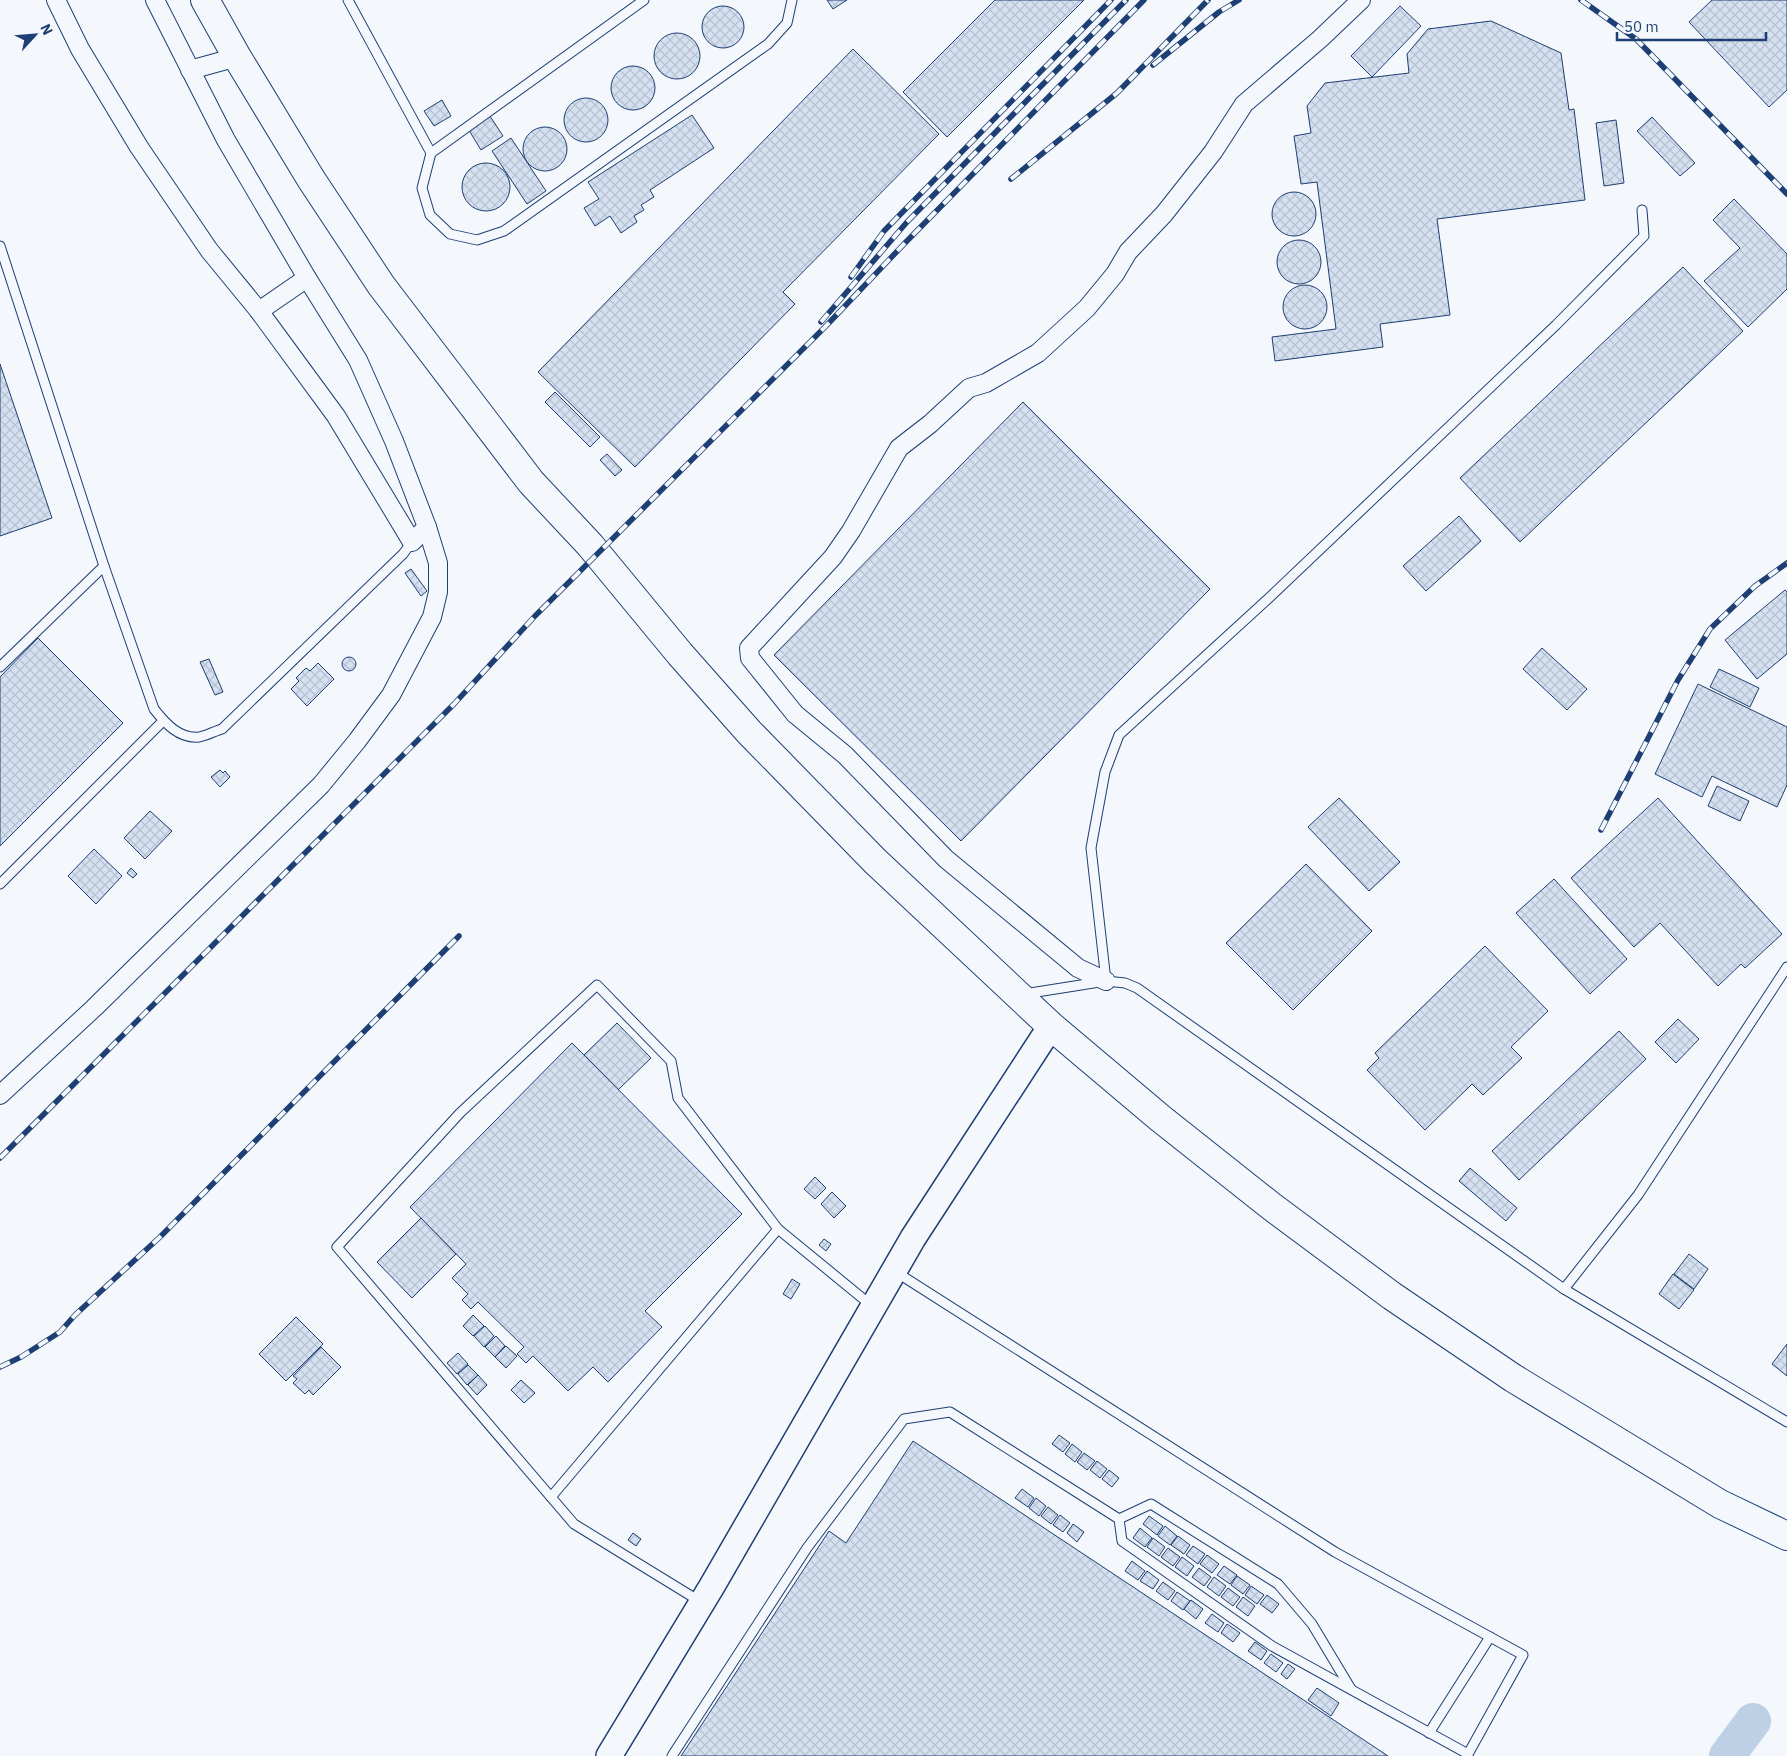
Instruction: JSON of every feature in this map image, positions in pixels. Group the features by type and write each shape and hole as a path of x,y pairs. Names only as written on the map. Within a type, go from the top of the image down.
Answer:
{"highway":[{"path":"205,0 237,57 311,179 381,285 531,482 590,545 680,654 750,732 875,861 1052,1026 1175,1130 1271,1206 1392,1296 1514,1378 1720,1504 1787,1536"}],"street":[{"path":"56,0 80,49 139,147 209,250 259,311 336,416 412,542 427,527"},
{"path":"0,1096 114,989 320,785 357,742 391,695 432,617 438,592 438,563 427,527 394,441 358,360 307,278 226,140 155,0"},
{"path":"1106,981 1078,968 946,859 846,755 795,714 750,658 750,648 832,557 851,531 899,448 930,424 969,388 986,384 1038,353 1087,308 1115,274 1128,252 1164,214 1212,152 1244,104 1320,39 1361,0"},
{"path":"190,70 237,57"},
{"path":"259,311 307,278"},
{"path":"609,1756 702,1602 913,1238 1052,1026"}],"lane":[{"path":"348,0 431,153"},
{"path":"644,0 431,153 422,188 430,215 450,234 478,240 504,232 768,44 787,23 792,0"},
{"path":"1106,981 1091,848 1105,772 1119,735 1270,596 1577,304 1644,236 1642,210"},
{"path":"0,246 104,566 154,709 163,721 179,734 199,737 222,729 403,554 412,542"},
{"path":"0,667 104,566"},
{"path":"0,884 163,721"},
{"path":"1564,1289 1638,1195 1787,967"},
{"path":"1019,995 1106,981 1125,983 1137,988 1564,1289 1787,1422"},
{"path":"702,1602 574,1524 337,1247 460,1113 597,984 671,1061 678,1098 778,1229 873,1307"},
{"path":"551,1497 778,1229"},
{"path":"672,1756 807,1548 904,1419 950,1412 1119,1519 1122,1541 1272,1646 1468,1755 1523,1654 1335,1552 894,1271"},
{"path":"1119,1519 1151,1504 1278,1584 1312,1624 1352,1690"},
{"path":"1429,1733 1490,1637"}],"building":[{"path":"827,0 847,0 833,9"},
{"path":"995,0 1084,0 947,137 903,92"},
{"path":"1712,0 1787,0 1787,90 1769,107 1689,22"},
{"path":"723,6 738,12 744,27 738,42 723,48 708,42 702,27 708,12"},
{"path":"1400,6 1421,26 1372,77 1351,56"},
{"path":"1491,21 1561,53 1569,110 1574,109 1585,200 1437,219 1450,315 1380,324 1383,347 1275,361 1272,337 1336,329 1317,182 1301,184 1294,136 1311,133 1307,106 1325,83 1409,73 1407,54 1428,29"},
{"path":"682,33 694,39 699,47 699,65 694,73 686,78 672,79 660,73 655,65 654,51 660,39 668,34"},
{"path":"853,49 939,134 783,292 795,304 635,467 538,372"},
{"path":"637,66 649,72 654,79 654,97 649,104 642,109 629,110 621,107 614,100 611,84 614,76 621,69"},
{"path":"590,98 602,104 607,111 607,129 602,136 595,141 582,142 574,139 567,132 564,116 567,108 574,101"},
{"path":"442,100 451,116 434,126 424,111"},
{"path":"488,113 503,136 481,150 467,127"},
{"path":"692,115 714,148 650,190 654,197 641,205 644,210 634,216 637,222 621,233 610,216 595,226 584,208 599,199 588,182"},
{"path":"1652,117 1695,163 1680,176 1637,131"},
{"path":"1616,120 1624,183 1604,186 1596,123"},
{"path":"545,127 557,131 563,137 567,149 563,161 557,167 545,171 533,167 527,161 523,149 527,137 533,131"},
{"path":"511,138 546,191 527,204 492,151"},
{"path":"481,163 491,163 503,170 510,182 510,192 503,204 491,211 481,211 473,207 466,200 462,192 462,182 466,174 473,167"},
{"path":"1298,192 1310,198 1315,205 1315,223 1310,230 1303,235 1290,236 1278,230 1273,223 1272,210 1278,198 1285,193"},
{"path":"1734,199 1787,254 1787,289 1748,327 1704,281 1740,248 1713,220"},
{"path":"1303,240 1315,246 1320,253 1320,271 1315,278 1308,283 1295,284 1287,281 1280,274 1277,258 1280,250 1287,243"},
{"path":"1683,267 1743,331 1520,542 1460,478"},
{"path":"1309,285 1321,291 1326,298 1326,316 1321,323 1314,328 1301,329 1293,326 1286,319 1283,303 1286,295 1293,288"},
{"path":"0,364 52,518 0,536"},
{"path":"555,392 600,437 590,447 545,402"},
{"path":"1023,402 1210,589 961,841 774,655"},
{"path":"607,454 622,470 615,476 600,460"},
{"path":"1459,516 1481,541 1426,591 1403,566"},
{"path":"411,569 427,591 421,596 405,573"},
{"path":"1785,590 1787,592 1787,654 1757,679 1725,640"},
{"path":"38,638 123,723 0,846 0,677"},
{"path":"1542,648 1587,689 1567,710 1523,669"},
{"path":"349,657 354,659 356,664 354,669 349,671 344,669 342,664 344,659"},
{"path":"209,659 223,692 215,695 200,662"},
{"path":"318,663 334,679 307,706 291,689 299,681 296,678 306,668 310,671"},
{"path":"1719,669 1759,688 1750,707 1710,687"},
{"path":"1698,684 1787,727 1787,785 1777,807 1712,776 1702,797 1655,774"},
{"path":"220,770 223,773 225,771 230,777 220,787 211,777"},
{"path":"1717,786 1749,801 1740,821 1708,806"},
{"path":"1339,798 1400,862 1369,891 1308,827"},
{"path":"1658,798 1782,934 1745,968 1741,964 1718,986 1660,923 1634,947 1571,878"},
{"path":"150,811 172,831 145,859 124,838"},
{"path":"94,849 122,876 96,904 68,876"},
{"path":"1306,864 1372,931 1293,1010 1226,943"},
{"path":"131,868 137,874 133,878 127,873"},
{"path":"1554,879 1627,959 1590,994 1516,913"},
{"path":"1485,946 1548,1011 1511,1047 1522,1058 1483,1095 1472,1084 1425,1130 1367,1070 1379,1058 1375,1053"},
{"path":"1678,1019 1699,1039 1676,1063 1655,1042"},
{"path":"617,1023 651,1058 618,1090 584,1055"},
{"path":"1619,1031 1646,1059 1519,1180 1492,1151"},
{"path":"572,1043 742,1214 645,1311 662,1327 608,1382 593,1367 568,1391 533,1356 526,1363 517,1354 524,1347 478,1302 471,1309 462,1300 468,1294 452,1278 466,1264 410,1207"},
{"path":"1470,1168 1517,1208 1506,1221 1459,1181"},
{"path":"815,1177 826,1188 815,1199 804,1189"},
{"path":"832,1192 846,1206 834,1218 821,1204"},
{"path":"421,1218 456,1254 412,1298 377,1262"},
{"path":"824,1239 831,1244 826,1251 819,1245"},
{"path":"1689,1254 1708,1269 1694,1289 1674,1274"},
{"path":"1673,1274 1694,1290 1679,1309 1659,1294"},
{"path":"792,1279 800,1284 791,1299 783,1294"},
{"path":"473,1315 484,1326 473,1336 463,1326"},
{"path":"296,1317 323,1344 286,1381 259,1354"},
{"path":"485,1326 494,1336 484,1347 474,1336"},
{"path":"496,1336 505,1346 495,1357 485,1347"},
{"path":"1787,1344 1787,1376 1772,1364"},
{"path":"506,1346 517,1356 506,1368 495,1357"},
{"path":"321,1347 341,1367 313,1395 309,1390 305,1394 293,1383 297,1379 293,1376"},
{"path":"458,1353 468,1364 457,1374 447,1363"},
{"path":"468,1365 478,1375 467,1385 458,1374"},
{"path":"478,1375 487,1385 477,1395 468,1385"},
{"path":"521,1380 535,1393 524,1403 511,1390"},
{"path":"1059,1435 1070,1443 1063,1452 1052,1444"},
{"path":"913,1441 1388,1756 681,1756 829,1531 846,1543"},
{"path":"1072,1444 1082,1452 1075,1462 1065,1454"},
{"path":"1084,1453 1095,1461 1087,1470 1077,1462"},
{"path":"1097,1461 1107,1469 1100,1478 1090,1470"},
{"path":"1109,1470 1119,1478 1112,1487 1102,1479"},
{"path":"1022,1489 1034,1498 1028,1507 1015,1498"},
{"path":"1036,1498 1046,1506 1039,1516 1029,1508"},
{"path":"1048,1507 1058,1515 1051,1524 1041,1516"},
{"path":"1060,1515 1070,1523 1063,1532 1053,1525"},
{"path":"1149,1516 1163,1526 1157,1535 1143,1524"},
{"path":"1073,1524 1084,1532 1077,1542 1067,1533"},
{"path":"1165,1526 1177,1536 1170,1545 1158,1536"},
{"path":"1140,1528 1152,1538 1145,1547 1133,1538"},
{"path":"633,1533 641,1539 636,1546 628,1540"},
{"path":"1178,1536 1190,1545 1184,1554 1171,1545"},
{"path":"1153,1538 1165,1547 1159,1556 1147,1547"},
{"path":"1193,1546 1205,1554 1198,1564 1186,1555"},
{"path":"1168,1548 1180,1557 1173,1566 1161,1557"},
{"path":"1207,1555 1219,1564 1212,1573 1200,1564"},
{"path":"1182,1557 1194,1566 1187,1576 1175,1567"},
{"path":"1132,1561 1145,1571 1138,1580 1125,1571"},
{"path":"1224,1566 1237,1575 1230,1584 1217,1575"},
{"path":"1199,1568 1211,1577 1204,1586 1192,1577"},
{"path":"1147,1571 1159,1580 1153,1589 1140,1581"},
{"path":"1237,1576 1250,1585 1243,1594 1231,1585"},
{"path":"1214,1577 1226,1586 1219,1596 1207,1587"},
{"path":"1163,1582 1175,1591 1168,1600 1156,1591"},
{"path":"1251,1586 1264,1595 1257,1604 1245,1595"},
{"path":"1228,1588 1240,1597 1233,1606 1221,1597"},
{"path":"1177,1592 1190,1601 1183,1610 1171,1601"},
{"path":"1267,1595 1279,1604 1272,1613 1260,1604"},
{"path":"1243,1597 1255,1606 1248,1616 1236,1607"},
{"path":"1191,1600 1203,1609 1196,1619 1184,1609"},
{"path":"1212,1614 1224,1623 1218,1632 1205,1623"},
{"path":"1227,1624 1240,1633 1233,1642 1221,1633"},
{"path":"1255,1642 1267,1651 1261,1660 1248,1651"},
{"path":"1271,1654 1283,1663 1276,1672 1264,1663"},
{"path":"1288,1664 1295,1669 1287,1679 1281,1674"},
{"path":"1317,1688 1339,1703 1331,1716 1308,1700"}],"waterway":[{"path":"1727,1756 1753,1721"}],"railway":[{"path":"851,277 884,231 1111,0"},
{"path":"821,322 907,222 1126,0"},
{"path":"0,1158 454,704 535,616 825,327 1144,0"},
{"path":"1011,179 1117,93 1208,0"},
{"path":"1153,65 1219,12 1239,0"},
{"path":"1581,0 1636,39 1787,194"},
{"path":"1601,830 1678,680 1710,629 1755,586 1787,563"},
{"path":"0,1367 21,1357 60,1332 75,1315 160,1237 459,936"}]}
